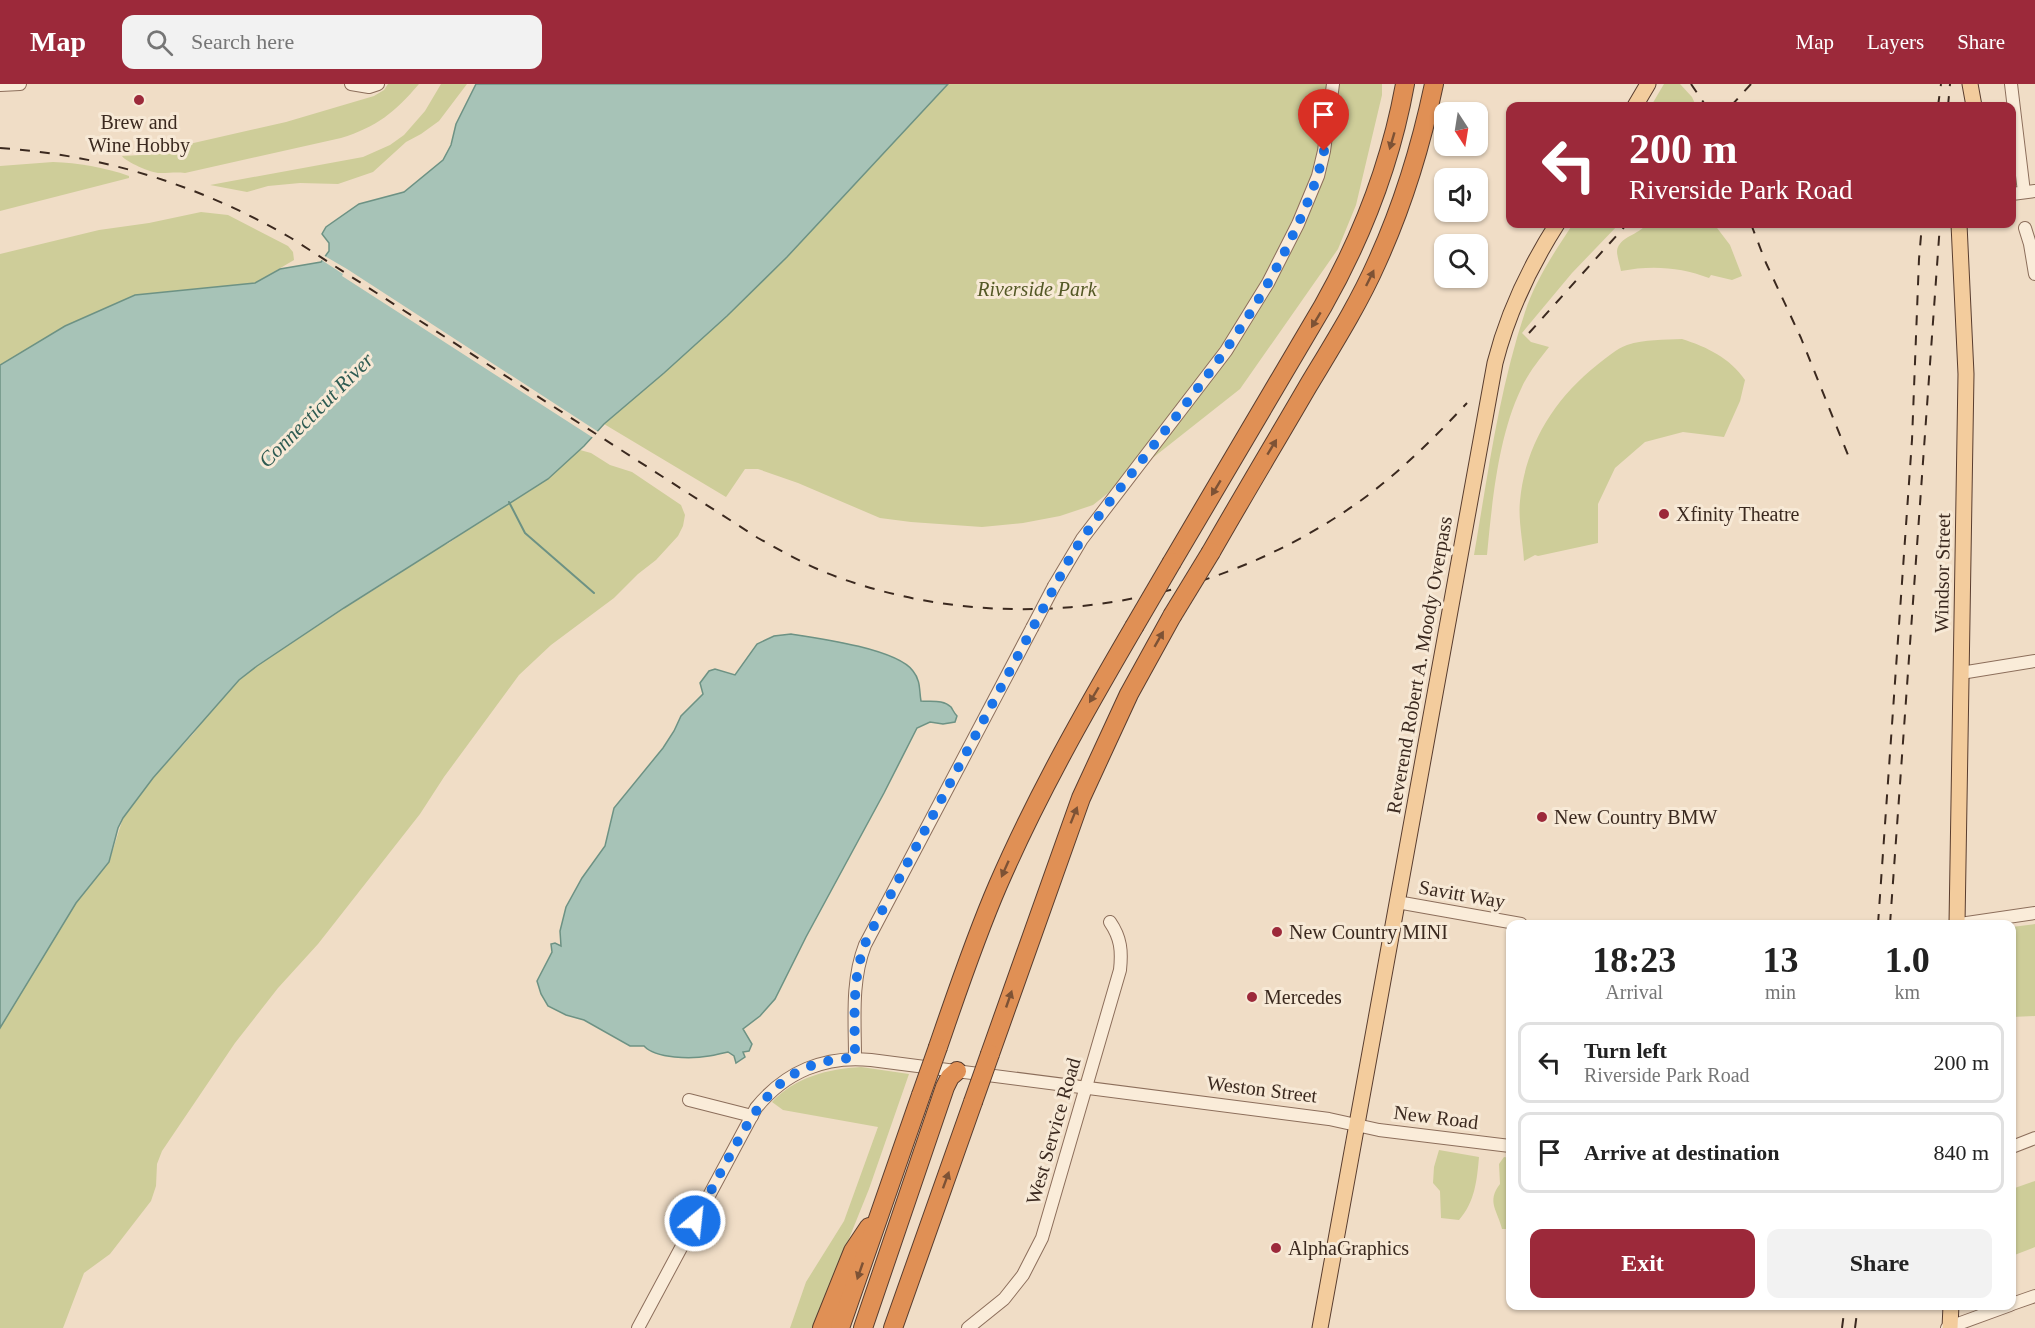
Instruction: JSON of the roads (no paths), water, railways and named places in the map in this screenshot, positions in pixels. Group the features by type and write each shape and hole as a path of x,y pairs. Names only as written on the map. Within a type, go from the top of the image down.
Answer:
{"highway":[{"path":"840,1328 982,922 1024,829 1072,733 1346,264 1381,177 1394,134 1405,84"},
{"path":"892,1328 1081,798 1129,694 1172,616 1345,324 1377,264 1412,171 1434,84"},
{"path":"862,1328 945,1087 950,1077 957,1071"},
{"path":"872,1328 956,1091 957,1071"},
{"path":"822,1328 853,1251 879,1216"},
{"path":"904,1328 923,1268 926,1235"}],"main road":[{"path":"1637,102 1648,84"},
{"path":"1970,84 1973,102"},
{"path":"1980,84 1983,102"},
{"name":"Reverend Robert A. Moody Overpass","path":"1356,1125 1497,355 1521,285 1555,228"},
{"name":"Windsor Street","path":"1959,228 1966,361 1959,920"},
{"path":"1320,1328 1356,1125"},
{"path":"1949,1328 1951,1310"}],"street":[{"path":"0,85 20,84"},
{"path":"351,84 369,87 378,84"},
{"path":"855,1058 856,982 858,963 865,945 1054,586 1082,539 1226,351 1268,283 1298,224 1318,176 1324,151 1333,84"},
{"path":"2011,84 2013,102"},
{"path":"2016,126 2024,192"},
{"path":"2025,228 2035,274"},
{"path":"1961,673 2035,661"},
{"name":"Savitt Way","path":"1397,902 1506,921"},
{"path":"1987,920 2035,913"},
{"name":"West Service Road","path":"968,1328 1004,1299 1023,1275 1042,1238 1120,970 1121,946 1110,922"},
{"name":"Weston Street","path":"638,1328 752,1116 773,1089 793,1075 822,1063 855,1058 1329,1119 1356,1125"},
{"path":"689,1100 752,1116"},
{"name":"New Road","path":"1356,1125 1379,1130 1506,1146"},
{"path":"2016,1145 2035,1138"},
{"path":"2016,1303 2035,1296"},
{"path":"1949,1328 1998,1310"}],"water":[{"name":"Connecticut River","path":"476,84 948,84 787,257 727,316 604,424 548,479 344,608 239,680 153,778 123,818 109,862 76,903 0,1028 0,365 65,326 135,295 255,283 280,269 321,262 329,251 329,243 322,234 326,227 359,204 404,192 443,160 451,145 456,124"},
{"path":"791,634 856,646 891,656 904,663 916,675 921,701 944,703 951,707 957,716 955,722 943,724 930,722 917,728 775,999 760,1016 743,1029 752,1044 749,1051 743,1052 745,1057 736,1063 734,1056 728,1052 693,1058 665,1056 644,1046 630,1046 584,1020 566,1015 548,1006 537,981 552,952 551,944 561,946 560,931 566,907 582,878 605,846 614,808 663,748 681,716 703,694 700,683 709,671 715,669 735,675 757,644 774,636"}],"waterway":[{"path":"509,502 525,533 594,593"}],"railway":[{"path":"1691,84 1703,102"},
{"path":"1735,102 1751,84"},
{"path":"1939,102 1941,84"},
{"path":"1948,102 1950,84"},
{"path":"0,148 77,158 151,176 223,203 257,219 291,238 758,538 829,574 907,597 976,607 1045,609 1114,602 1181,587 1247,564 1309,534 1381,485 1444,428 1467,403"},
{"path":"1529,333 1623,228"},
{"path":"1753,228 1801,338 1848,455"},
{"path":"1878,920 1912,440 1922,228"},
{"path":"1890,920 1940,228"},
{"path":"1842,1328 1844,1310"},
{"path":"1855,1328 1857,1310"}],"place":[{"name":"Brew and Wine Hobby","path":"139,100"},
{"name":"Xfinity Theatre","path":"1664,514"},
{"name":"New Country BMW","path":"1542,817"},
{"name":"New Country MINI","path":"1277,932"},
{"name":"Mercedes","path":"1252,997"},
{"name":"AlphaGraphics","path":"1276,1248"}],"park label":[{"name":"Riverside Park","path":"1037,289"}]}
